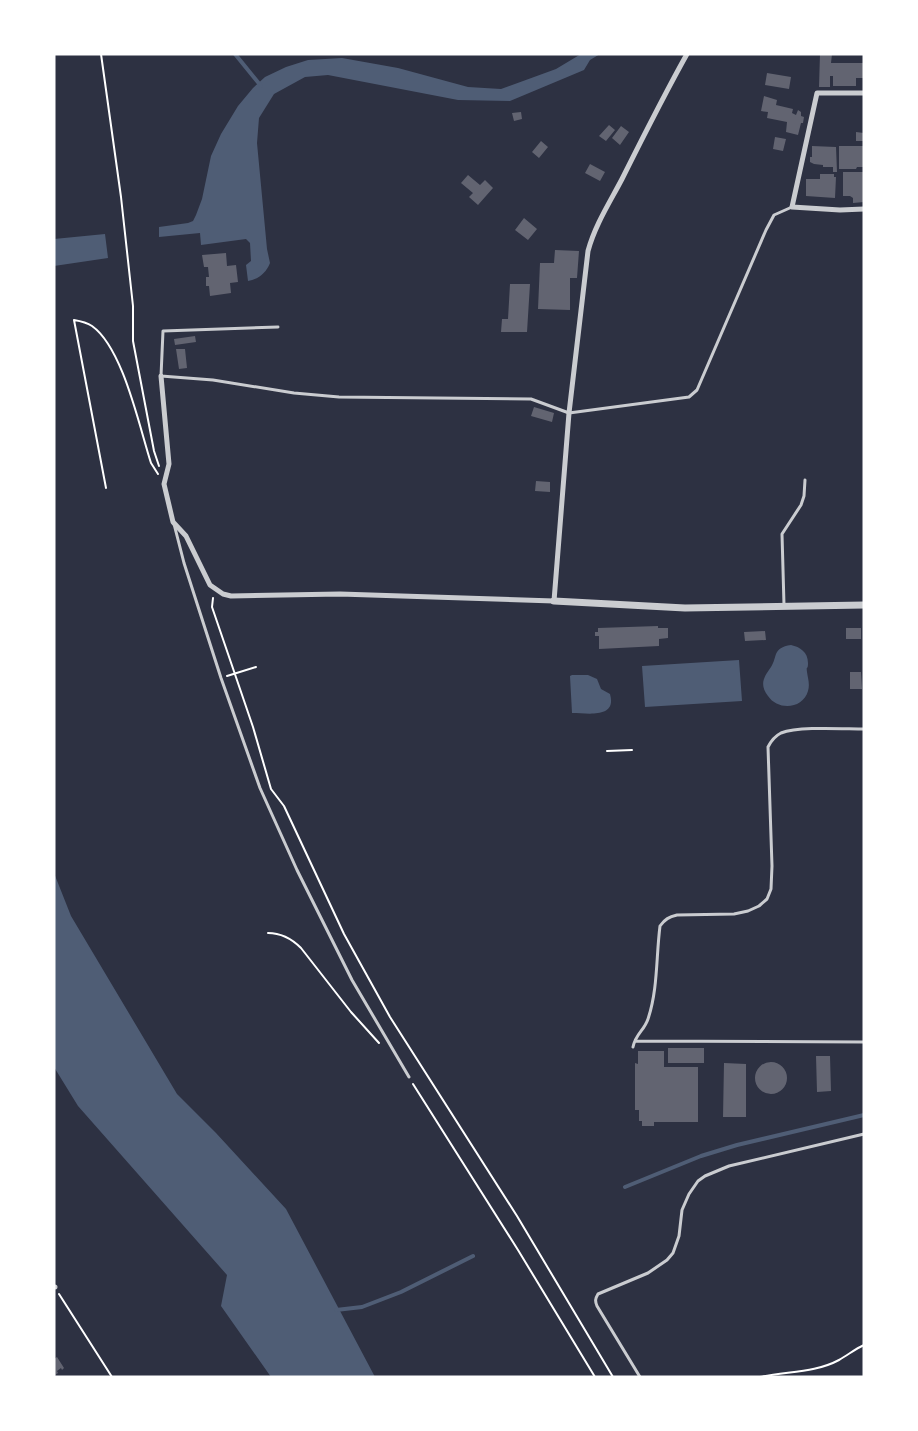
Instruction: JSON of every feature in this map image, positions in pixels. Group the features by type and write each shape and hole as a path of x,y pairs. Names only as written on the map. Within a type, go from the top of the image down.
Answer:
{"street":[{"path":"554,601 569,413 588,251 591,239 687,54"},
{"path":"864,93 817,93 792,207 864,209"},
{"path":"161,376 169,464 164,484 173,522 186,536 210,585 223,594 231,596 340,594 686,608 864,605"}],"lane":[{"path":"278,327 163,331 161,376 213,380 294,393 339,397 531,399 569,413 689,397 697,390 774,215 792,207"},
{"path":"784,605 782,534 801,505 805,480"},
{"path":"173,522 221,678 260,788 297,870 352,980 409,1077"},
{"path":"633,1047 648,1019 655,988 660,927 664,921 677,915 734,914 759,906 767,899 771,890 772,866 768,747 771,741 779,734 799,730 864,729"},
{"path":"635,1041 864,1042"},
{"path":"640,1377 597,1306 596,1297 598,1294 648,1273 668,1260 679,1236 682,1210 698,1181 729,1166 864,1134"}],"path":[{"path":"101,54 121,197 133,306 133,341 154,451 164,484"},
{"path":"106,488 74,320 85,322 93,327 109,343 124,375 150,463 164,484"},
{"path":"217,591 212,600 212,607 272,789 284,806 344,934 390,1017 516,1216 613,1377"},
{"path":"221,678 256,667"},
{"path":"607,751 632,750"},
{"path":"268,933 282,935 294,941 380,1044"},
{"path":"409,1077 595,1377"},
{"path":"54,1287 112,1377"},
{"path":"760,1377 824,1366 864,1345"}],"water":[{"path":"581,54 600,54 590,60 584,70 510,101 458,100 328,75 305,77 274,94 259,118 257,143 270,263 264,273 248,281 246,265 251,261 250,243 246,239 201,245 200,233 159,237 159,227 193,221 202,199 211,156 221,134 238,106 253,88 265,77 286,67 308,60 342,58 398,68 468,87 501,89 556,69"},
{"path":"105,234 108,258 54,266 54,239"},
{"path":"791,645 800,649 807,656 809,688 801,701 784,706 772,701 768,696 764,688 764,681 778,650"},
{"path":"739,660 742,701 645,707 642,666"},
{"path":"588,675 597,679 601,689 610,694 609,708 593,714 572,713 570,676"},
{"path":"54,873 71,916 177,1094 286,1209 375,1377 271,1377 221,1306 227,1275 78,1106 54,1067"}],"building":[{"path":"820,54 832,54 831,63 864,63 864,78 856,78 856,86 833,86 833,76 830,76 830,87 819,87"},
{"path":"767,73 791,77 789,89 765,85"},
{"path":"764,96 777,100 776,105 793,109 792,113 796,115 798,110 801,112 801,116 804,117 798,135 786,132 787,122 767,118 768,112 761,111"},
{"path":"521,112 522,119 514,121 512,113"},
{"path":"609,125 615,130 606,141 599,136"},
{"path":"621,126 629,132 620,145 612,138"},
{"path":"856,132 864,133 864,141 856,141"},
{"path":"775,137 786,139 783,151 773,149"},
{"path":"541,141 548,147 539,158 532,152"},
{"path":"812,146 836,147 837,172 833,172 833,167 823,167 823,165 810,162"},
{"path":"839,146 864,146 864,167 839,169"},
{"path":"590,164 605,172 600,181 585,173"},
{"path":"843,172 864,172 864,202 853,203 853,198 843,196"},
{"path":"820,174 834,174 836,177 835,198 806,196 806,179 820,179"},
{"path":"468,175 480,185 485,180 493,188 478,205 469,197 473,193 461,183"},
{"path":"524,218 537,229 528,240 515,230"},
{"path":"555,250 579,251 577,278 570,278 570,310 538,309 540,263 554,263"},
{"path":"226,253 227,266 236,265 238,282 230,283 231,293 210,296 209,286 206,286 206,277 209,277 208,267 204,267 202,255"},
{"path":"510,284 530,284 527,332 501,332 502,319 508,319"},
{"path":"195,336 196,342 175,345 174,339"},
{"path":"176,349 185,349 187,368 179,369"},
{"path":"534,407 554,413 552,422 531,416"},
{"path":"536,481 550,482 550,492 535,491"},
{"path":"658,626 658,628 668,628 668,638 659,639 659,646 599,649 599,636 595,636 598,628"},
{"path":"846,628 861,628 861,639 846,639"},
{"path":"765,631 766,640 745,641 744,632"},
{"path":"850,672 861,672 862,689 850,689"},
{"path":"668,1048 704,1048 704,1063 668,1063"},
{"path":"638,1051 664,1051 664,1067 698,1067 698,1122 654,1122 654,1126 642,1126 642,1121 639,1121 639,1110 635,1110 635,1063 638,1064"},
{"path":"816,1056 830,1056 831,1091 817,1092"},
{"path":"771,1062 783,1066 787,1078 783,1090 771,1094 759,1090 755,1078 759,1066"},
{"path":"724,1063 746,1064 746,1117 723,1117"},
{"path":"57,1357 64,1368 57,1371 58,1373 54,1376 54,1359"}],"waterway":[{"path":"235,54 261,86"},
{"path":"625,1187 701,1156 737,1145 864,1115"},
{"path":"336,1310 362,1307 401,1292 473,1256"}]}
